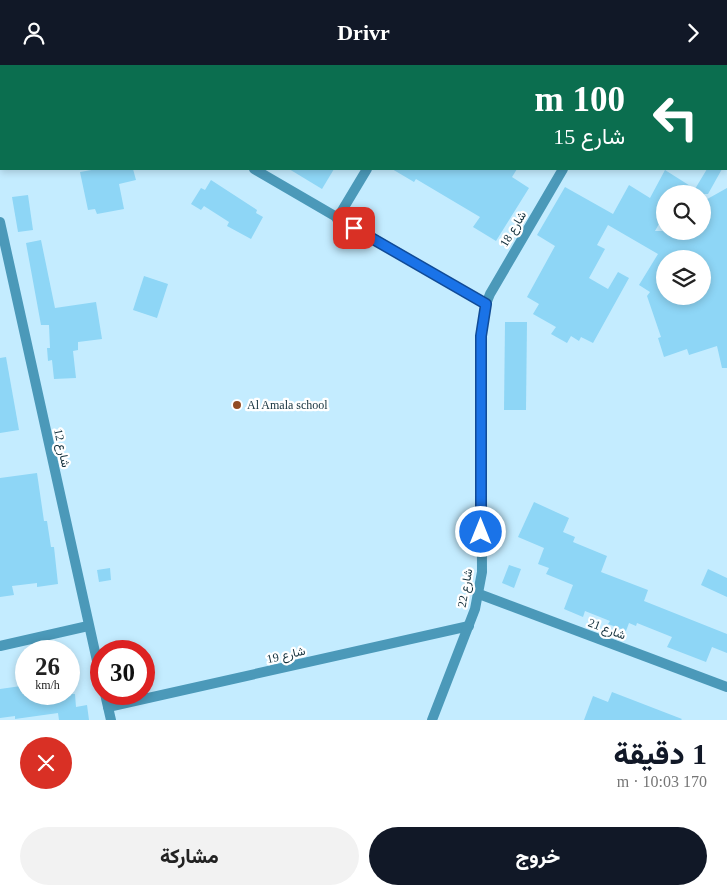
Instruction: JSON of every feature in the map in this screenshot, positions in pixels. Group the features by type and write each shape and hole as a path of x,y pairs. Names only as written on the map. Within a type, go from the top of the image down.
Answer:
{"street":[{"path":"256,170 486,304"},
{"path":"337,219 366,170"},
{"name":"شارع 18","path":"486,304 498,279 562,170"},
{"name":"شارع 12","path":"0,222 91,640"},
{"name":"شارع 22","path":"432,720 468,627 479,593 482,571 481,336 486,304"},
{"name":"شارع 21","path":"479,593 727,687"},
{"path":"0,646 88,626"},
{"name":"شارع 19","path":"108,707 468,627"},
{"path":"108,707 111,720"}],"building":[{"path":"91,170 133,170 136,180 119,184 124,209 97,214 95,209 88,210 80,172"},
{"path":"291,170 333,170 322,189"},
{"path":"394,170 516,170 512,177 529,188 496,241 473,227 480,217 416,179 414,182"},
{"path":"665,170 689,185 657,185"},
{"path":"706,170 721,170 711,189 711,185 697,185"},
{"path":"211,180 257,210 256,213 263,217 251,239 227,226 229,222 204,206 201,210 191,204 201,188 205,190"},
{"path":"629,185 650,198 656,187 656,240 711,240 711,197 727,188 727,368 722,368 717,346 689,355 687,349 664,357 658,338 661,337 647,296 650,292 639,285 656,257 656,305 711,305 711,250 656,250 656,253 608,225 597,245 605,249 589,278 608,289 618,272 629,278 593,343 581,337 579,341 571,336 567,343 551,334 556,327 533,314 539,304 527,297 555,246 537,235 565,187 613,214"},
{"path":"28,195 33,230 18,232 12,197"},
{"path":"41,240 55,308 96,302 102,339 78,342 78,350 73,351 76,378 54,379 52,360 48,361 47,348 50,348 49,325 41,325 26,243"},
{"path":"144,276 168,284 157,318 133,310"},
{"path":"505,322 527,322 526,410 504,410"},
{"path":"6,357 19,430 0,433 0,358"},
{"path":"37,473 44,521 47,521 51,547 54,547 58,584 37,587 37,583 12,586 14,595 0,597 0,478"},
{"path":"534,502 569,518 563,532 575,537 573,542 607,556 601,572 648,590 644,601 727,634 727,653 712,647 706,662 667,647 672,637 637,623 636,626 629,623 626,631 608,624 610,621 585,611 583,617 564,609 573,585 546,574 549,568 538,564 544,548 518,537"},
{"path":"509,565 521,569 514,588 502,583"},
{"path":"110,568 111,580 99,582 97,570"},
{"path":"708,569 727,578 727,597 701,585"},
{"path":"15,687 15,705 76,705 76,707 87,705 89,720 59,720 58,713 15,719 15,716 0,718 0,689"},
{"path":"612,692 682,719 584,720 593,696 608,702"}],"place":[{"name":"Al Amala school","path":"237,405"}],"route":[{"path":"354,228 486,304 481,336 481,532"}]}
